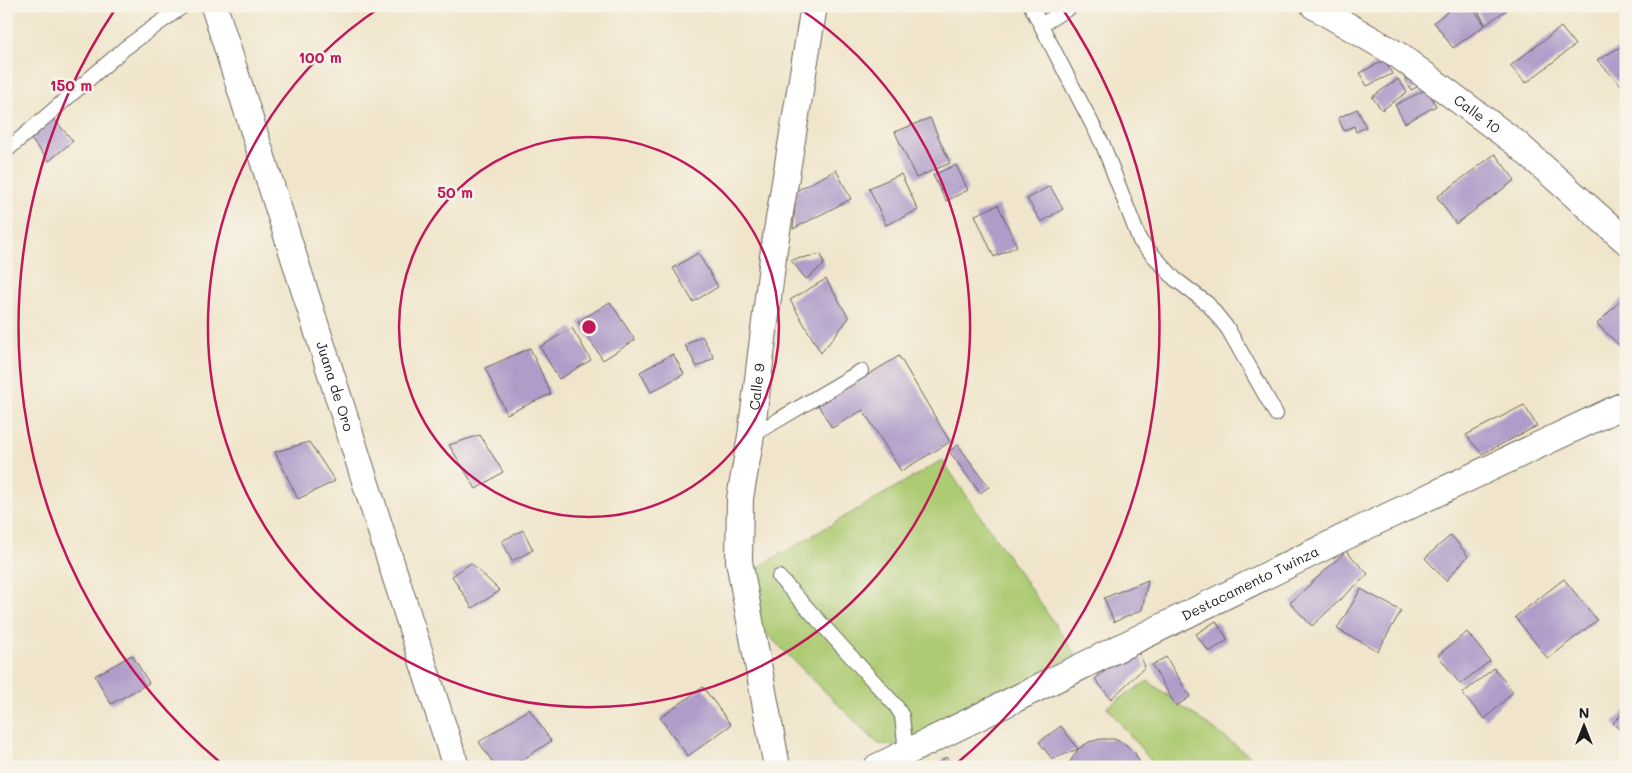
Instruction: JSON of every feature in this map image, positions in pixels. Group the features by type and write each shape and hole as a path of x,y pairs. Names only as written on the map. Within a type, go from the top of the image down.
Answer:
{"street":[{"name":"Juana de Oro","path":"214,6 456,767"},
{"name":"Calle 9","path":"777,767 739,561 740,498 752,436 774,249 814,6"},
{"name":"Calle 10","path":"1314,6 1398,55 1516,143 1626,241"},
{"name":"Destacamento Twinza","path":"877,767 1367,526 1626,404"}],"lane":[{"path":"6,151 125,48 183,6"},
{"path":"1031,6 1103,145 1140,242 1175,279 1208,304 1228,329 1276,414"},
{"path":"1041,25 1072,6"},
{"path":"752,436 861,371"},
{"path":"779,577 896,706 902,716 906,752"}],"green space":[{"path":"942,460 1076,655 902,746 878,744 756,623 750,572"},
{"path":"1148,681 1265,767 1156,767 1107,707"}],"building":[{"path":"1455,6 1471,6 1485,25 1453,48 1434,22"},
{"path":"1476,6 1512,6 1485,25"},
{"path":"1537,6 1551,6 1540,12"},
{"path":"1561,27 1575,45 1526,83 1510,66"},
{"path":"1626,44 1626,90 1597,60"},
{"path":"1385,60 1392,74 1367,86 1360,73"},
{"path":"1413,75 1419,86 1411,90 1405,79"},
{"path":"1398,79 1407,92 1382,110 1372,97"},
{"path":"1427,89 1436,106 1405,123 1395,105"},
{"path":"1357,109 1366,127 1356,132 1354,126 1344,131 1338,118"},
{"path":"53,118 73,141 49,161 30,138"},
{"path":"930,118 950,163 916,178 895,132"},
{"path":"1495,154 1515,180 1456,224 1437,197"},
{"path":"956,165 968,190 946,201 933,175"},
{"path":"836,170 851,199 793,229 796,191"},
{"path":"901,174 918,210 886,225 869,188"},
{"path":"1050,186 1063,209 1041,222 1027,199"},
{"path":"998,205 1017,246 994,257 975,215"},
{"path":"698,253 718,287 693,302 673,268"},
{"path":"821,254 824,265 806,279 791,260"},
{"path":"826,279 849,318 821,353 790,300"},
{"path":"1626,295 1626,352 1597,324"},
{"path":"610,302 635,340 603,360 578,322"},
{"path":"572,328 591,360 559,379 540,347"},
{"path":"702,336 714,358 697,367 685,345"},
{"path":"530,348 551,394 507,414 485,368"},
{"path":"673,354 684,374 651,392 640,372"},
{"path":"899,356 950,442 901,471 863,410 832,428 818,405"},
{"path":"1524,405 1537,426 1482,454 1466,435"},
{"path":"480,435 503,472 476,489 449,445"},
{"path":"309,442 335,481 298,499 275,452"},
{"path":"958,445 989,487 980,493 949,451"},
{"path":"523,530 533,550 512,561 502,541"},
{"path":"1451,535 1468,556 1446,581 1425,558"},
{"path":"1346,551 1368,574 1312,626 1290,603"},
{"path":"471,563 500,591 472,608 452,576"},
{"path":"1564,579 1597,620 1548,659 1515,617"},
{"path":"1148,580 1142,610 1114,622 1104,598"},
{"path":"1361,589 1401,611 1378,651 1337,629"},
{"path":"1216,621 1228,640 1209,652 1196,634"},
{"path":"1467,632 1490,661 1460,684 1438,655"},
{"path":"1139,653 1145,667 1111,699 1095,679 1110,667"},
{"path":"132,655 149,683 111,704 95,676"},
{"path":"1166,657 1190,697 1176,706 1152,665"},
{"path":"1494,668 1513,692 1485,719 1462,694"},
{"path":"703,687 731,725 688,756 660,718"},
{"path":"529,709 551,741 512,767 496,767 479,742"},
{"path":"1626,710 1626,736 1613,723"},
{"path":"1061,726 1078,749 1052,759 1039,742"},
{"path":"1101,739 1114,739 1125,744 1135,753 1142,767 1067,767 1078,749 1089,742"},
{"path":"946,757 954,767 934,767"}]}
